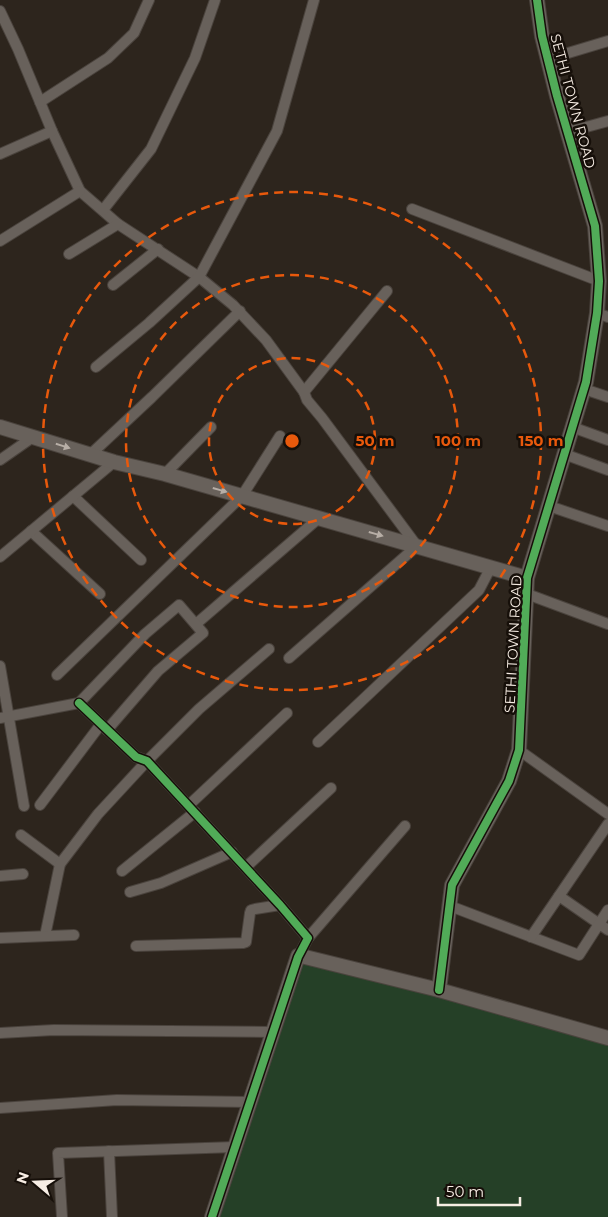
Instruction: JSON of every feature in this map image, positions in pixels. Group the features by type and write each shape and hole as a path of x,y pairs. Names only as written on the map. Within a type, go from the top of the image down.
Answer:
{"street":[{"path":"40,102 108,58 134,33 149,0"},
{"path":"103,210 151,149 195,58 215,0"},
{"path":"96,367 149,324 199,277 278,131 314,0"},
{"name":"SETHI TOWN ROAD","path":"439,990 452,885 509,781 519,750 527,578 586,382 602,315 599,280 603,256 548,59 536,0"},
{"path":"0,11 80,191 118,224 199,277 240,311 266,340 304,392 307,400 417,546"},
{"path":"548,59 608,41"},
{"path":"568,132 608,121"},
{"path":"0,154 52,131"},
{"path":"0,241 80,191"},
{"path":"412,209 599,280"},
{"path":"69,254 118,224"},
{"path":"113,285 158,249"},
{"path":"304,392 387,292"},
{"path":"91,454 240,311"},
{"path":"584,389 608,397"},
{"path":"0,427 114,462 165,474 527,578"},
{"path":"165,474 211,427"},
{"path":"572,427 608,440"},
{"path":"58,675 242,496 280,436"},
{"path":"0,460 33,437"},
{"path":"564,454 608,470"},
{"path":"0,557 114,462"},
{"path":"73,496 141,560"},
{"path":"549,506 608,526"},
{"path":"196,624 319,518"},
{"path":"31,531 100,594"},
{"path":"289,658 417,546"},
{"path":"318,742 479,590 491,568"},
{"path":"527,594 608,624"},
{"path":"5,718 79,703 145,634 179,605 203,633 158,671 104,727 40,805"},
{"path":"45,936 60,864 98,814 199,709 269,649"},
{"path":"0,666 5,718 24,806"},
{"path":"79,703 136,757 147,761 246,867 308,938"},
{"path":"122,871 192,809 287,713"},
{"path":"519,750 608,814"},
{"path":"246,867 331,788"},
{"path":"531,937 608,824"},
{"path":"212,1217 298,957 308,938 405,826"},
{"path":"21,835 60,864"},
{"path":"130,892 161,884 232,852"},
{"path":"0,876 23,874"},
{"path":"559,896 603,927"},
{"path":"136,946 243,944 246,942 251,910 280,905"},
{"path":"450,906 579,955 603,927 608,910"},
{"path":"0,938 74,935"},
{"path":"298,957 302,956 439,990 608,1038"},
{"path":"0,1032 54,1030 273,1032"},
{"path":"0,1108 118,1100 250,1102"},
{"path":"62,1217 58,1153 236,1147"},
{"path":"109,1151 112,1217"}],"green space":[{"path":"298,957 608,1032 608,1217 217,1217"}],"cycle path":[{"path":"439,990 452,885 509,781 519,750 527,578 586,382 597,313 599,281 595,226 557,96 542,36 537,0"},
{"path":"79,703 136,757 147,761 308,938 298,957 212,1217"}]}
